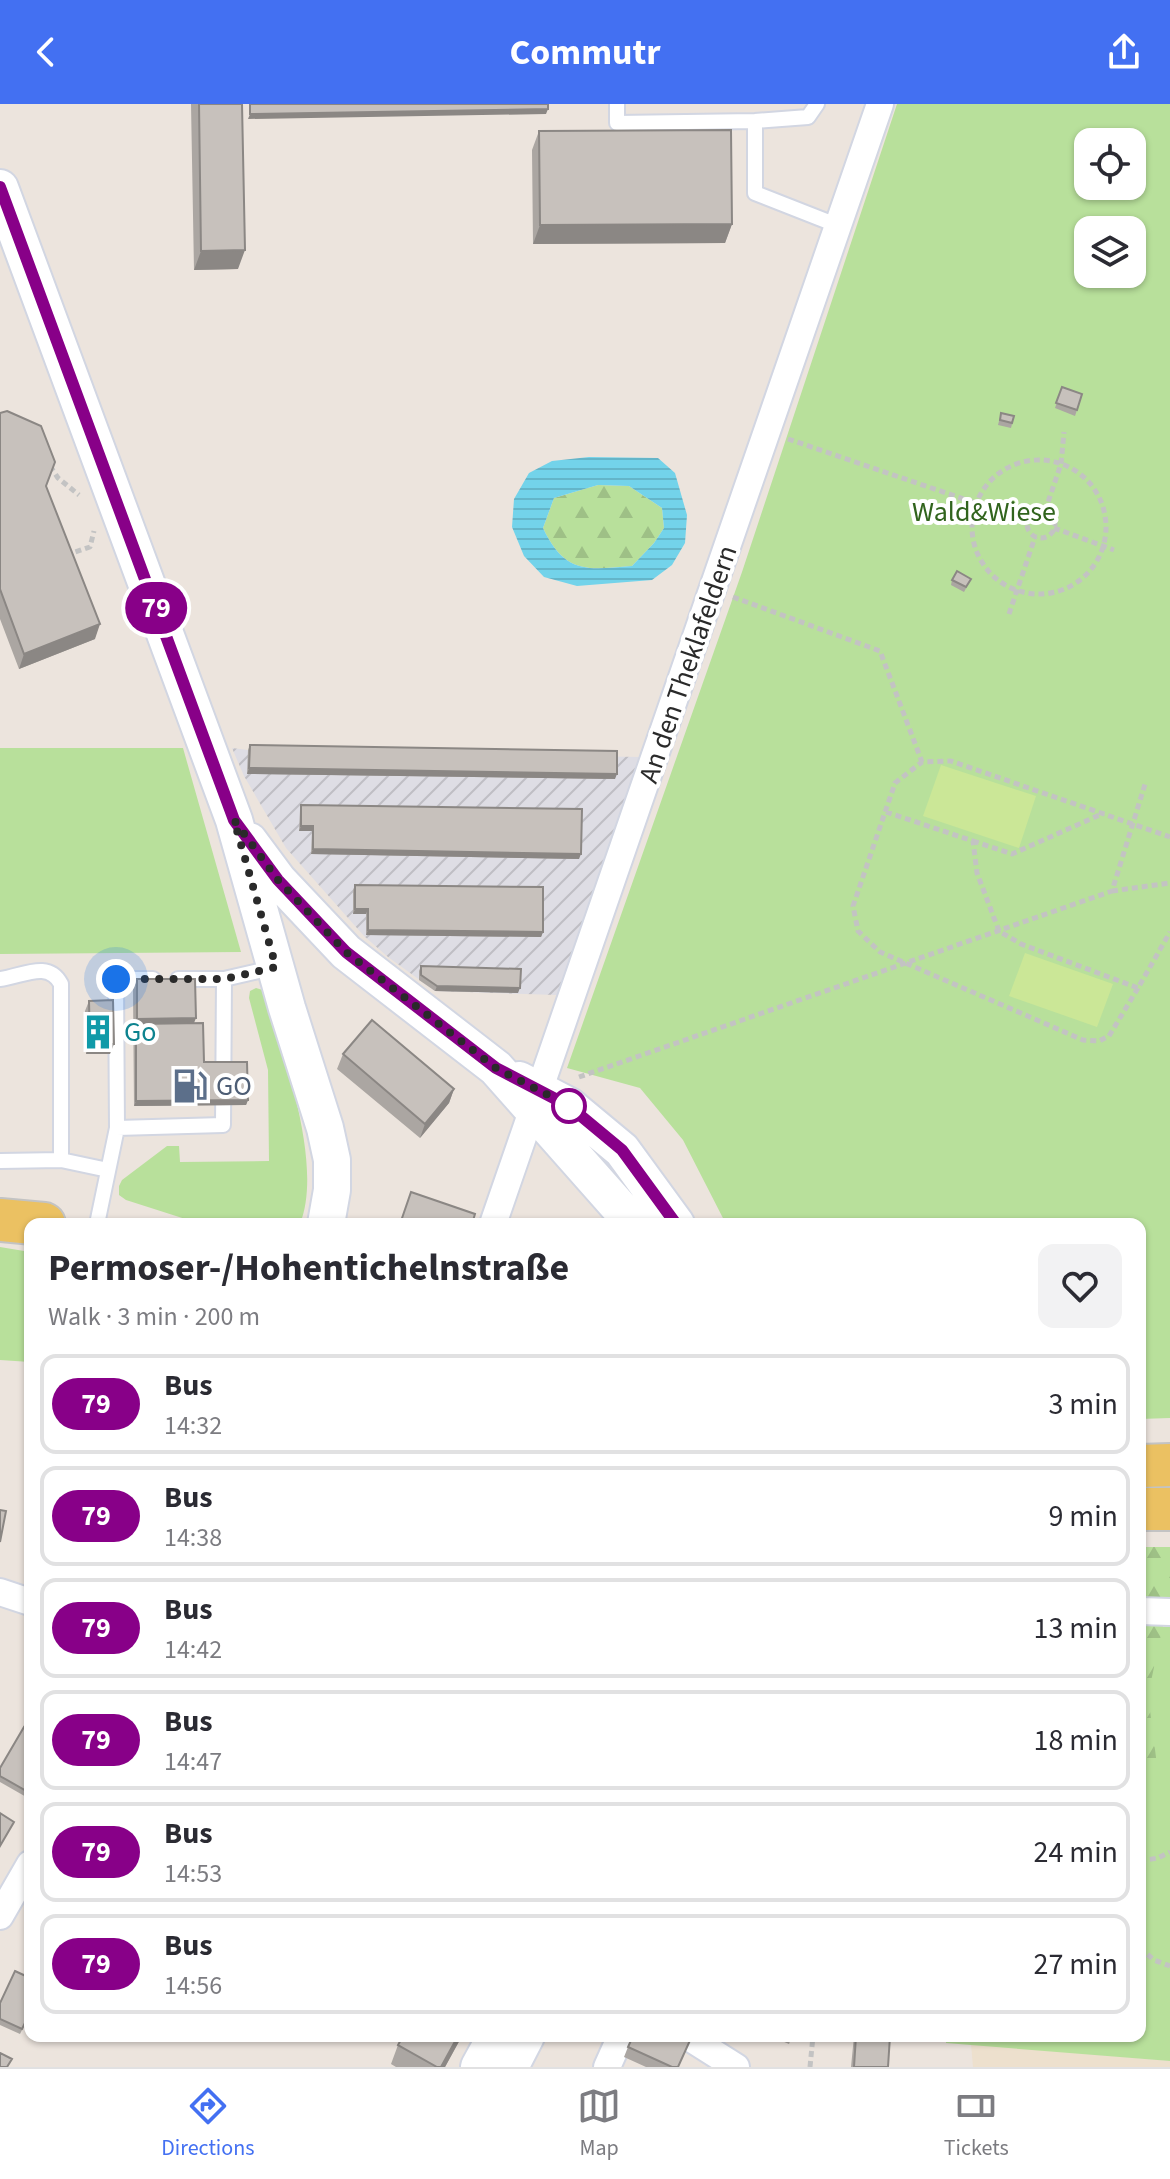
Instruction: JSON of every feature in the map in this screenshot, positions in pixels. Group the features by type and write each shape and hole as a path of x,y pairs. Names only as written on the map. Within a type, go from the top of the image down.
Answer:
{"main road":[{"path":"0,188 234,820 325,1128 332,1160 332,1190 327,1218"},
{"path":"234,820 278,880 346,952 536,1099 629,1218"},
{"path":"536,1099 569,1106 622,1150 672,1218"},
{"path":"0,1220 24,1222"},
{"path":"1146,1466 1170,1465"},
{"path":"1146,1509 1170,1509"},
{"path":"479,2067 493,2042"},
{"path":"510,2067 523,2042"}],"street":[{"name":"An den Theklafeldern","path":"495,1218 880,104"},
{"path":"0,1592 24,1600"},
{"path":"1146,1611 1170,1612"},
{"path":"0,1916 24,1874"},
{"path":"607,2067 618,2042"},
{"path":"696,2042 736,2067"}],"lane":[{"path":"617,104 617,123 808,117 817,104"},
{"path":"755,121 755,193 839,226"},
{"path":"98,1218 117,1128 116,979 224,979 276,967"},
{"path":"0,979 24,972 48,971 57,976 61,984 61,1160"},
{"path":"117,1128 223,1125 224,979"},
{"path":"0,1161 61,1160 108,1170"}],"path":[{"path":"768,432 1028,521"},
{"path":"1045,511 1061,464 1064,432"},
{"path":"1026,460 1049,460 1061,464 1071,467 1089,481 1102,501 1107,523 1104,546 1094,566 1079,581 1060,591 1038,595 1017,591 998,581 982,565 973,546 971,524 975,502 987,483 1004,468 1026,460"},
{"path":"1036,511 1045,511 1054,520 1054,528 1048,536 1035,537 1028,530 1028,521 1036,511"},
{"path":"63,556 90,547 95,526"},
{"path":"1054,528 1114,550"},
{"path":"1009,614 1035,537"},
{"path":"714,589 880,651 922,762"},
{"path":"1170,837 951,761 922,762 895,783 853,906 858,931 880,952 1083,1040 1099,1041 1109,1036 1170,932"},
{"path":"1112,891 1146,781"},
{"path":"886,812 1012,854 1104,813"},
{"path":"973,841 977,873 999,931 1021,944 1138,988"},
{"path":"536,1099 1112,891 1170,883"},
{"path":"1146,1860 1170,1852"},
{"path":"1146,1953 1170,1966"},
{"path":"810,2067 812,2042"}],"shaded area":[{"path":"232,748 640,757 557,995 435,991 388,957 364,936 286,848 244,776"},
{"path":"971,2044 1170,2061 1170,2067 973,2067"}],"green space":[{"name":"Wald&Wiese","path":"897,104 1170,104 1170,1418 1146,1419 1146,1218 723,1218 683,1140 640,1088 567,1068 742,572"},
{"path":"598,485 629,486 662,508 664,528 632,566 578,566 560,554 543,528 554,498"},
{"path":"0,748 183,748 241,952 0,954"},
{"path":"941,765 1036,796 1019,848 923,816"},
{"path":"1025,953 1113,984 1097,1027 1009,996"},
{"path":"256,988 266,991 298,1108 307,1171 301,1218 182,1218 126,1200 119,1195 122,1180 167,1146 179,1146 180,1162 269,1161 268,1070 249,998 250,991"},
{"path":"0,1247 24,1251 24,1362 0,1360"},
{"path":"1146,1547 1170,1547 1170,1601 1146,1600"},
{"path":"1146,1626 1170,1627 1170,2061 946,2043 1146,2042"},
{"path":"1146,1626 1163,1626 1148,1695 1158,1773 1146,1780"}],"water":[{"path":"589,457 658,458 675,473 687,515 685,543 672,565 652,580 577,586 544,577 524,556 512,527 514,499 529,473 552,461","holes":["598,485 629,486 662,508 664,528 632,566 589,568 578,566 560,554 543,528 554,498"]}],"building":[{"path":"199,104 242,104 245,250 201,251"},
{"path":"250,104 548,104 548,109 250,114"},
{"path":"731,130 732,224 540,225 539,131"},
{"path":"1062,387 1082,394 1077,410 1056,403"},
{"path":"7,411 41,426 55,462 46,486 100,624 24,654 0,589 0,413"},
{"path":"1001,413 1014,416 1012,423 1000,420"},
{"path":"957,571 971,579 966,587 952,580"},
{"path":"250,745 617,751 617,774 249,768"},
{"path":"301,805 582,809 581,854 313,849 313,826 301,826"},
{"path":"355,885 543,887 543,932 368,930 368,909 355,909"},
{"path":"421,966 521,969 520,988 437,986 421,975"},
{"path":"137,979 195,979 196,1018 137,1019"},
{"name":"Go","path":"113,1000 114,1044 90,1044 89,1001"},
{"path":"372,1020 454,1089 425,1124 343,1054"},
{"name":"GO","path":"203,1023 204,1062 247,1062 248,1100 136,1101 136,1024"},
{"path":"411,1192 475,1214 474,1218 402,1218"},
{"path":"0,1510 6,1511 0,1542"},
{"path":"24,1727 24,1790 0,1776 0,1768"},
{"path":"0,1813 14,1822 0,1846"},
{"path":"15,1971 24,1975 22,2029 0,2019 0,2003"},
{"path":"400,2042 455,2042 441,2067 398,2045"},
{"path":"630,2042 689,2042 678,2067 628,2047"},
{"path":"856,2042 890,2042 888,2067 854,2067"},
{"path":"0,2053 12,2059 7,2067 0,2067"}],"bus line":[{"name":"79","path":"0,187 234,820 278,880 346,952 496,1068 569,1106 622,1150 673,1218"}],"place":[{"name":"Go","path":"98,1032"},
{"name":"GO","path":"190,1086"}],"route":[{"path":"116,979 224,979 276,967 234,820 278,880 346,952 496,1068 569,1106"}]}
